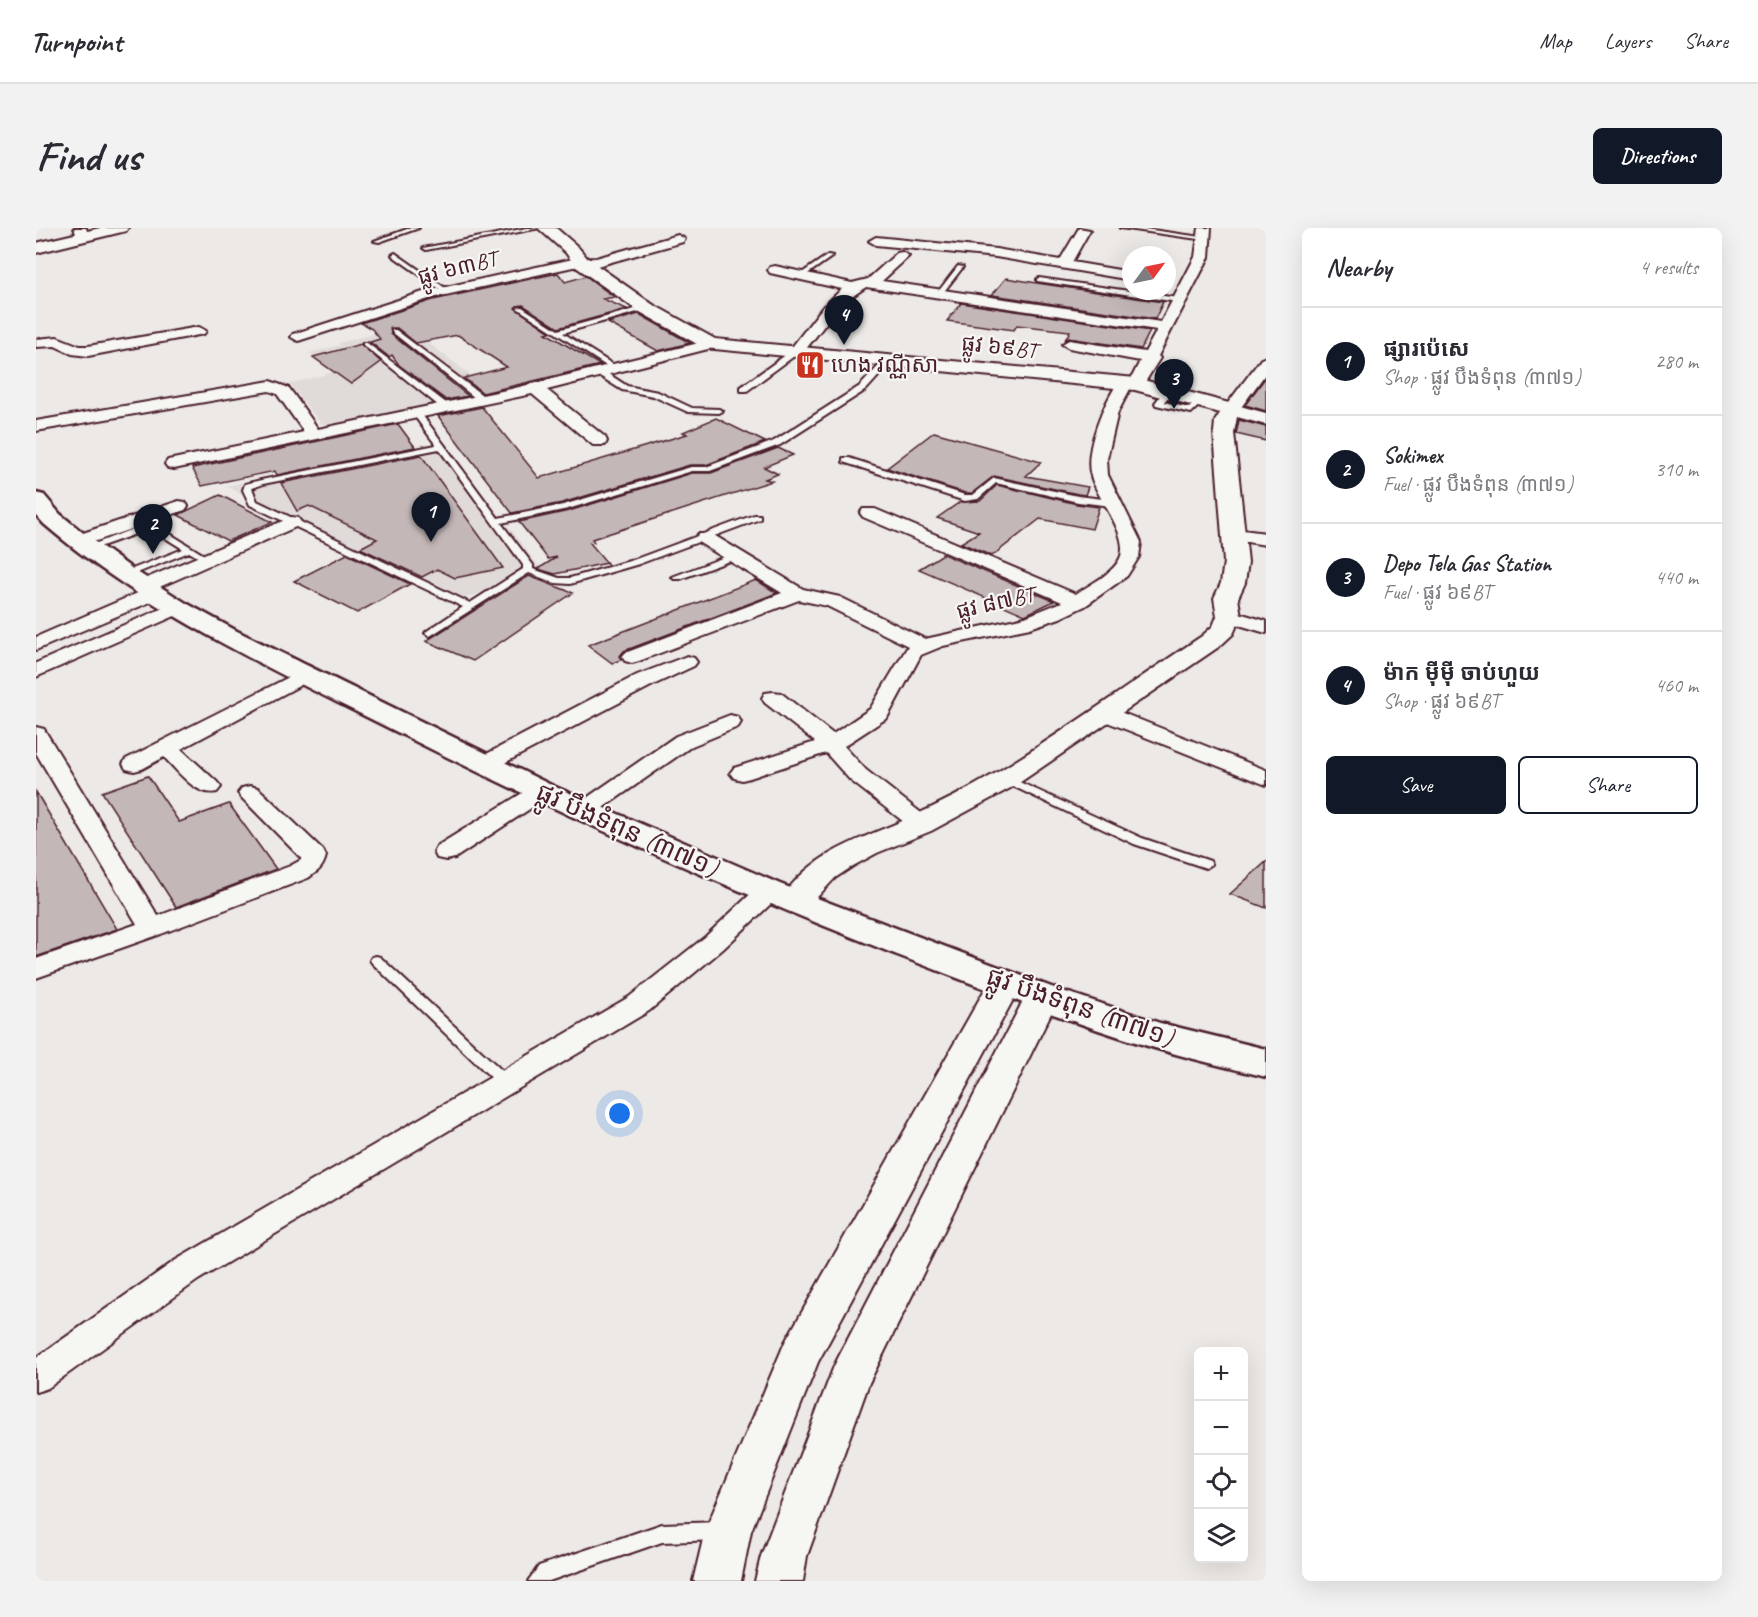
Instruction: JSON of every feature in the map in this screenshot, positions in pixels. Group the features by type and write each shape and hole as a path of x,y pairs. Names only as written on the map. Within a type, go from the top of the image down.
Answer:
{"main road":[{"name":"ផ្លូវ បឹងទំពុន (៣៧១)","path":"36,500 52,519 83,544 150,591 228,637 540,792 782,897 1042,997 1156,1035 1266,1063"}],"street":[{"path":"36,248 82,232 120,228"},
{"name":"ផ្លូវ ៦៩BT","path":"546,228 572,249 582,263 646,308 711,344 1130,384 1266,419"},
{"name":"ផ្លូវ ៦៣BT","path":"298,338 446,291 582,263 597,262 678,239 663,229"},
{"path":"1064,265 1084,230"},
{"name":"ផ្លូវ ៨៧BT","path":"922,645 1030,622 1053,614 1078,602 1110,581 1130,557 1132,542 1099,475 1098,459 1110,412 1152,358 1178,300 1181,284 1202,257 1205,233"},
{"path":"876,241 940,242 1122,275"},
{"path":"872,283 902,256"},
{"path":"775,270 852,287"},
{"path":"797,351 828,311 852,287 872,283 1165,327"},
{"path":"36,343 57,341 76,351 88,351 199,331"},
{"path":"174,464 483,400 711,344"},
{"path":"1069,344 1152,358"},
{"path":"36,1377 187,1270 639,1004 714,943 842,859 866,846 921,824 1006,779 1211,641 1224,629 1229,616 1226,598 1233,583 1236,562 1224,433 1225,421 1266,362"},
{"path":"262,369 270,376 270,386"},
{"path":"36,426 270,386 283,391 314,435"},
{"path":"535,388 599,441"},
{"path":"83,544 179,507"},
{"path":"868,513 1078,602"},
{"path":"36,644 150,591 208,560 292,522"},
{"path":"1235,535 1266,539"},
{"path":"705,538 797,594 837,603 922,645"},
{"path":"36,671 150,591"},
{"path":"632,657 797,594"},
{"path":"1229,616 1266,627"},
{"path":"742,773 832,744 879,713 913,651 922,645"},
{"path":"483,765 645,680 687,662"},
{"path":"134,764 305,675"},
{"path":"773,698 832,744 840,756 872,785 921,824"},
{"path":"1105,713 1266,778"},
{"path":"583,811 684,741 730,722"},
{"path":"36,734 152,928"},
{"path":"166,747 209,787"},
{"path":"446,852 540,792"},
{"path":"36,969 152,928 299,872 312,864 314,856 250,793"},
{"path":"717,1581 728,1531 800,1355 1005,983"},
{"path":"779,1581 784,1556 849,1380 1042,997"},
{"path":"944,1093 984,1110"}],"lane":[{"path":"377,241 416,228"},
{"path":"426,248 537,228"},
{"path":"1124,228 1205,233"},
{"path":"395,255 446,291"},
{"path":"801,276 830,256"},
{"path":"940,293 960,267"},
{"path":"1039,280 1178,300"},
{"path":"520,308 557,332 625,388 650,392 691,411 719,411"},
{"path":"557,332 646,308"},
{"path":"394,331 483,400"},
{"path":"364,344 447,408"},
{"path":"744,389 797,351"},
{"path":"497,521 565,507 691,469 707,469 777,443 863,388 889,360"},
{"path":"417,414 497,521 528,565 528,570"},
{"path":"441,446 248,486 247,490 253,503 470,607"},
{"path":"846,460 964,498 975,497 994,480 1078,499 1112,503"},
{"path":"528,570 558,581 570,581 636,562 757,517"},
{"path":"83,544 143,528 156,529 208,560"},
{"path":"150,591 190,549"},
{"path":"677,577 735,556"},
{"path":"430,633 528,570"},
{"path":"1006,779 1138,841 1206,864"},
{"path":"375,960 506,1083"},
{"path":"537,1581 545,1572 662,1533 728,1531"}],"shaded area":[{"path":"406,326 494,393 327,425 321,424 290,384 334,372 310,353 341,345 338,343"},
{"path":"444,443 540,568 515,582 462,599 226,486"}],"building":[{"path":"558,273 565,282 586,276 614,297 603,299 627,309 558,328 523,305 515,308 550,332 546,333 600,365 483,393 464,378 507,367 458,335 416,343 397,328 390,328 391,334 468,396 446,400 399,365 392,355 389,357 370,342 380,339 372,329 361,323 433,300"},
{"path":"1006,278 1122,296 1122,300 1163,302 1155,319 992,295"},
{"path":"961,303 1150,331 1141,349 1069,338 1065,340 1070,331 1017,325 1014,330 947,321"},
{"path":"639,314 690,343 658,351 608,323"},
{"path":"361,344 381,362 351,384 313,357"},
{"path":"1265,378 1266,411 1245,405"},
{"path":"482,407 539,478 687,434 683,432 716,418 765,442 706,465 690,465 562,503 512,513 438,416"},
{"path":"1239,420 1266,427 1266,441 1236,434"},
{"path":"398,424 415,447 277,475 275,471 202,486 192,468"},
{"path":"934,432 1041,462 1026,476 1088,487 1085,495 994,476 972,493 965,493 887,468"},
{"path":"778,448 793,455 764,467 778,474 765,479 772,481 592,539 594,542 590,543 607,563 555,574 538,569 557,557 548,559 519,522 569,511 692,473 711,473"},
{"path":"421,455 503,568 455,578 437,569 422,577 360,548 377,539 309,506 297,511 281,483"},
{"path":"997,485 1099,507 1092,529 1040,519 992,556 961,543 979,532 937,518 960,502 980,501"},
{"path":"220,495 272,522 228,541 178,515"},
{"path":"347,554 410,584 357,613 294,581"},
{"path":"943,554 1054,601 1025,615 919,569"},
{"path":"529,576 573,593 473,661 426,641"},
{"path":"756,580 777,593 624,651 620,656 621,660 612,663 588,645"},
{"path":"148,776 179,822 229,804 276,869 176,907 102,792"},
{"path":"36,792 117,929 36,957"},
{"path":"1266,862 1266,908 1230,894"}],"place":[{"name":"ម៉ាក ម៉ីម៉ី ចាប់ហួយ","path":"844,345"},
{"name":"ហេង វណ្ណីសា","path":"810,365"},
{"name":"Depo Tela Gas Station","path":"1174,409"},
{"name":"ផ្សារប៉េសេ","path":"431,542"},
{"name":"Sokimex","path":"153,554"}]}
